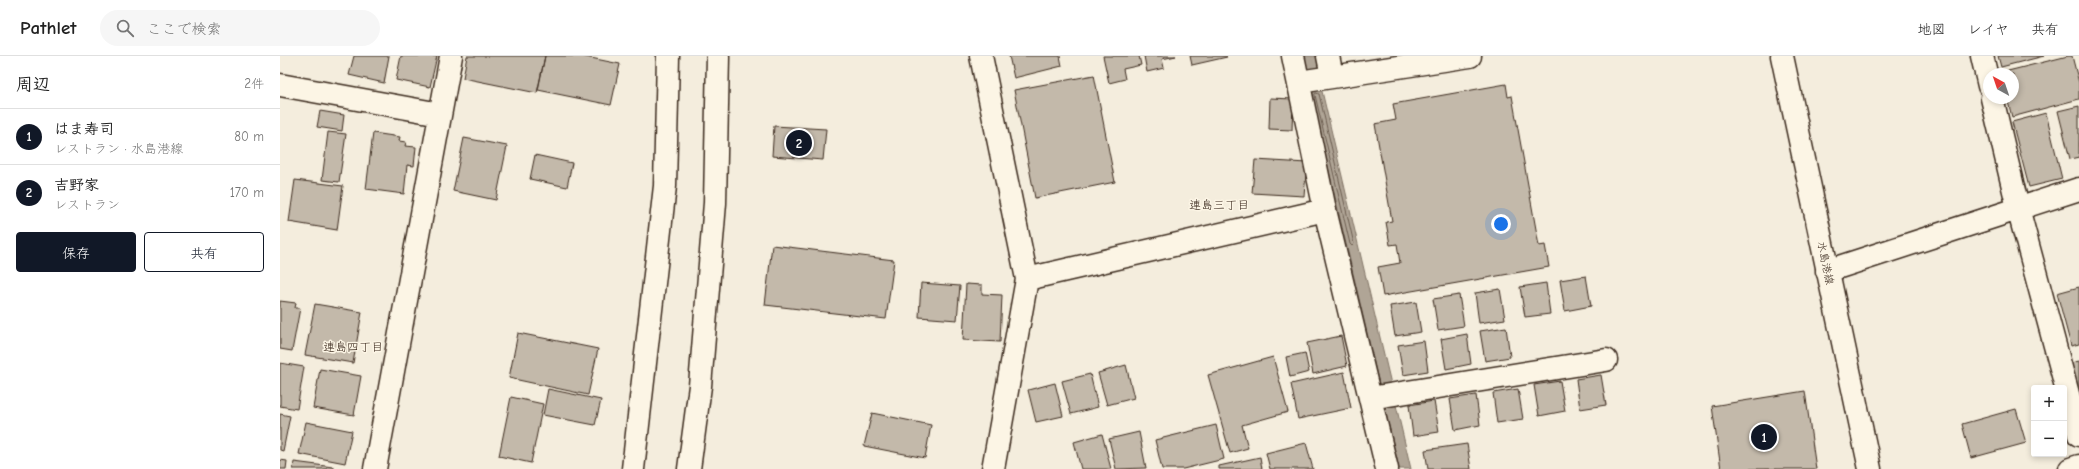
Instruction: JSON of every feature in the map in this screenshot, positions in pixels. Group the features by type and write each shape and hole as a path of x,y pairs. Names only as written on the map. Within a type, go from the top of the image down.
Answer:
{"street":[{"path":"375,469 451,56"},
{"path":"634,469 665,186 668,56"},
{"path":"688,469 700,386 715,203 718,56"},
{"path":"981,56 1027,279 993,469"},
{"path":"1293,56 1325,210 1381,397 1387,469"},
{"path":"1299,82 1330,66 1470,56"},
{"name":"水島港線","path":"1782,56 1870,469"},
{"path":"1982,56 1985,68"},
{"path":"280,85 440,114"},
{"path":"1993,104 2018,208 2079,435"},
{"path":"1828,271 2079,189"},
{"path":"1027,279 1325,210"},
{"path":"1381,397 1606,360"},
{"path":"2070,469 2079,466"}],"water":[{"path":"1302,56 1316,56 1319,68 1305,70"},
{"path":"1321,87 1411,469 1399,469 1310,90"}],"building":[{"path":"354,56 389,56 384,83 349,75"},
{"path":"401,56 437,56 430,87 396,80"},
{"path":"467,56 545,56 537,93 463,78"},
{"path":"545,56 581,56 620,64 611,105 538,90"},
{"path":"1009,56 1060,56 1062,66 1014,78"},
{"path":"1103,56 1139,56 1141,65 1123,69 1125,79 1109,83"},
{"path":"1144,56 1176,56 1162,59 1164,68 1147,72"},
{"path":"1190,56 1226,56 1227,57 1192,65"},
{"path":"1998,56 2044,56 2001,67"},
{"path":"2072,56 2079,83 2079,99 2012,117 2009,104 2019,104 2019,68"},
{"path":"1094,75 1115,182 1035,198 1014,90"},
{"path":"1506,84 1508,97 1512,96 1539,246 1545,245 1549,267 1383,296 1378,267 1400,263 1397,244 1390,245 1386,222 1392,221 1375,124 1396,120 1393,104"},
{"path":"1270,98 1293,99 1292,130 1269,129"},
{"path":"2079,106 2079,157 2070,159 2058,111"},
{"path":"320,111 344,115 342,131 317,127"},
{"path":"2046,113 2062,179 2029,187 2012,122"},
{"path":"774,126 826,129 823,160 772,156"},
{"path":"328,132 346,134 339,182 322,180"},
{"path":"373,133 400,137 399,141 406,142 405,146 416,147 414,166 407,165 404,194 366,189"},
{"path":"464,138 507,146 496,200 453,191"},
{"path":"535,155 572,163 567,187 530,179"},
{"path":"1255,160 1307,163 1304,196 1252,193"},
{"path":"295,180 343,186 337,230 289,222"},
{"path":"772,245 894,260 886,319 765,305"},
{"path":"1586,276 1591,306 1565,311 1560,280"},
{"path":"921,283 960,286 957,320 919,317"},
{"path":"1546,283 1550,314 1525,317 1520,287"},
{"path":"966,284 982,285 982,294 1002,295 1000,342 963,340"},
{"path":"2079,287 2079,344 2071,346 2057,293"},
{"path":"1500,289 1505,319 1479,323 1475,293"},
{"path":"1459,295 1464,326 1438,330 1433,299"},
{"path":"280,301 296,303 295,308 300,308 292,351 280,349"},
{"path":"1416,302 1421,332 1395,336 1390,306"},
{"path":"315,304 362,312 353,363 305,355"},
{"path":"1506,327 1510,357 1485,361 1480,331"},
{"path":"518,333 598,349 588,395 509,378"},
{"path":"1467,334 1471,364 1446,369 1441,339"},
{"path":"1341,336 1347,366 1313,374 1307,343"},
{"path":"1424,341 1428,371 1403,375 1398,345"},
{"path":"1305,353 1309,372 1290,377 1286,357"},
{"path":"1273,357 1288,412 1242,425 1248,448 1230,453 1208,375"},
{"path":"2079,361 2079,393 2071,363"},
{"path":"280,363 304,367 297,409 280,406"},
{"path":"1126,365 1134,398 1107,405 1098,373"},
{"path":"320,369 361,376 354,415 313,408"},
{"path":"1344,372 1351,408 1298,419 1291,384"},
{"path":"1090,374 1098,407 1071,414 1062,381"},
{"path":"1601,375 1606,405 1580,409 1576,379"},
{"path":"1560,381 1565,411 1539,416 1534,385"},
{"path":"1055,383 1063,416 1036,422 1028,390"},
{"path":"548,389 601,400 595,425 543,415"},
{"path":"1518,389 1523,419 1497,423 1493,393"},
{"path":"1805,391 1816,469 1721,469 1712,406"},
{"path":"1476,395 1480,425 1455,430 1450,399"},
{"path":"511,397 543,404 531,463 499,456"},
{"path":"1434,401 1439,432 1413,436 1409,405"},
{"path":"2016,409 2026,443 1971,458 1962,424"},
{"path":"872,413 931,425 925,458 864,446"},
{"path":"280,414 290,416 283,451 280,450"},
{"path":"306,422 352,431 345,463 299,454"},
{"path":"1216,425 1224,459 1183,469 1162,469 1155,440"},
{"path":"1139,432 1146,468 1116,469 1109,439"},
{"path":"1102,434 1111,469 1081,469 1074,442"},
{"path":"1306,443 1313,469 1270,469 1266,453"},
{"path":"1467,444 1471,469 1428,469 1425,450"},
{"path":"1260,457 1262,469 1219,469 1219,466"},
{"path":"280,460 287,461 286,469 280,469"},
{"path":"294,462 333,467 333,469 293,469"}],"place":[{"name":"吉野家","path":"799,143"},
{"name":"はま寿司","path":"1764,437"}],"district":[{"name":"連島三丁目","path":"1219,205"},
{"name":"連島四丁目","path":"353,347"}]}
